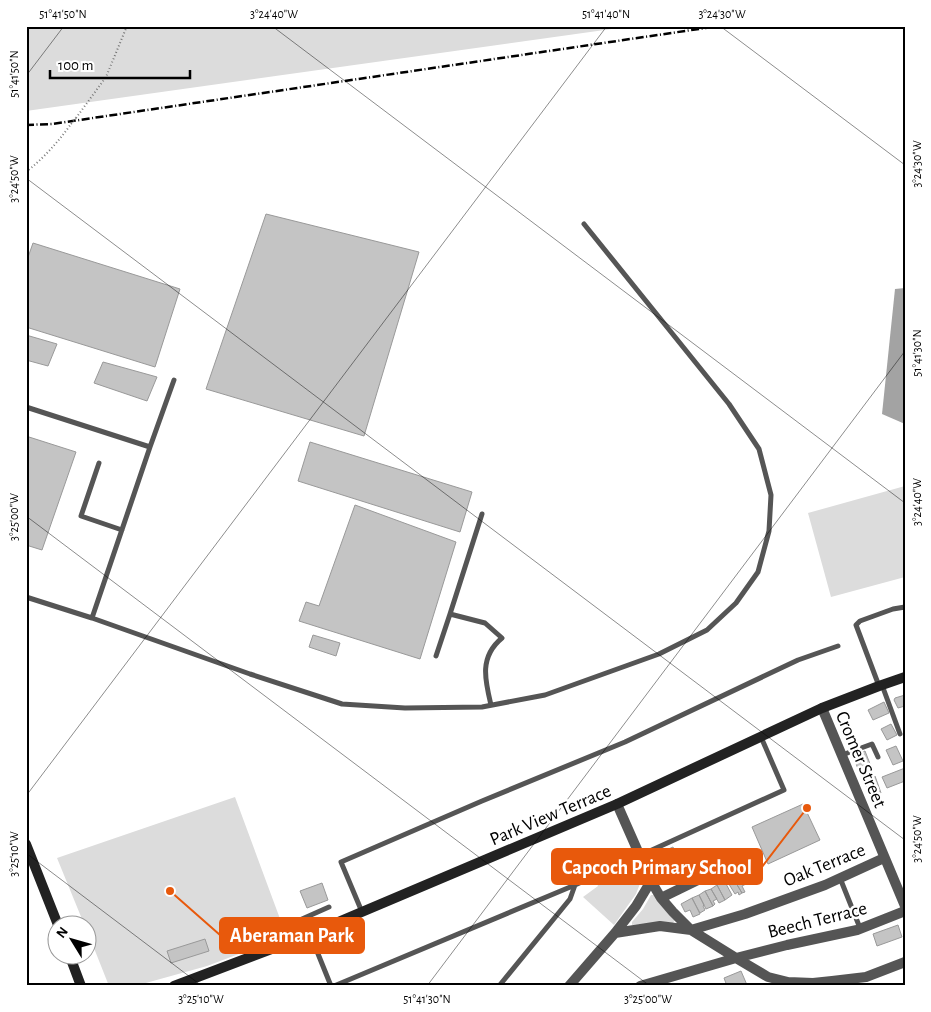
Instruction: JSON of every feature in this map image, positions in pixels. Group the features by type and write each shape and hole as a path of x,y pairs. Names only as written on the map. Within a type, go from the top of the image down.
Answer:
{"main road":[{"name":"Park View Terrace","path":"174,986 287,944 617,804 822,708 905,677"},
{"path":"26,844 54,914"},
{"path":"73,964 81,986"}],"street":[{"name":"Cromer Street","path":"822,708 905,906"},
{"path":"617,804 651,881 661,898 691,930 768,976 784,984 813,983 866,977 905,962"},
{"name":"Oak Terrace","path":"691,930 745,914 825,885 884,858"},
{"path":"661,898 741,859"},
{"path":"570,986 615,934 636,906 651,881"},
{"name":"Beech Terrace","path":"640,986 736,958 860,929 905,911"},
{"path":"615,934 660,926 691,930"}],"lane":[{"path":"26,597 342,704 405,708 482,706 545,694 659,654 707,630 736,603 758,572 769,531 771,495 760,449 729,404 584,224"},
{"path":"92,618 174,380"},
{"path":"26,407 150,448"},
{"path":"99,464 81,516 122,530"},
{"path":"436,656 482,514"},
{"path":"900,734 856,625 860,621 893,609 905,607"},
{"path":"450,614 485,623 502,638 496,642 486,661 486,681 491,705"},
{"path":"362,912 341,862 625,742 798,660 838,646"},
{"path":"310,934 332,986 575,884 784,790 761,737"},
{"path":"842,755 872,744 878,758"},
{"path":"840,878 860,929"},
{"path":"499,986 570,899 575,884"},
{"path":"298,939 293,923 329,907"}],"path":[{"path":"26,172 39,162 61,138 106,77 127,26"}],"shaded area":[{"path":"26,26 633,26 26,111"},
{"path":"905,288 905,424 882,414 895,289"},
{"path":"905,486 905,577 831,597 808,513"},
{"path":"235,797 286,935 207,966 135,986 109,986 98,958 98,914 80,914 57,858"},
{"path":"636,865 641,881 636,894 614,925 583,897 598,886 596,881"},
{"path":"651,895 654,895 675,920 673,923 632,925 632,922 643,909"}],"building":[{"path":"266,214 419,252 364,436 206,389"},
{"path":"33,243 180,289 155,367 26,327 26,263"},
{"path":"26,335 57,344 48,366 26,360"},
{"path":"103,362 157,377 147,401 94,383"},
{"path":"29,437 76,452 42,550 26,545 26,443"},
{"path":"310,442 472,492 460,532 298,481"},
{"path":"355,505 456,542 420,659 299,621 306,602 319,606"},
{"path":"313,635 340,643 336,656 309,647"},
{"path":"905,695 905,706 898,708 894,700 895,698"},
{"path":"884,702 889,713 873,720 868,710"},
{"path":"891,724 897,735 887,740 881,729"},
{"path":"896,746 903,761 893,765 886,750"},
{"path":"865,751 872,769 860,774 853,756"},
{"path":"905,768 905,781 887,788 882,777"},
{"path":"875,776 881,793 870,796 864,780"},
{"path":"803,804 820,840 768,864 752,827"},
{"path":"673,847 678,858 657,867 653,856"},
{"path":"741,874 746,884 742,886 745,892 742,893 733,878"},
{"path":"733,878 742,893 739,895 738,892 735,894 727,881"},
{"path":"725,882 732,895 725,900 717,885"},
{"path":"322,883 328,900 307,908 300,891"},
{"path":"717,885 725,900 719,903 711,889"},
{"path":"711,889 717,899 713,901 715,904 713,906 705,891"},
{"path":"705,891 713,906 706,909 699,895"},
{"path":"699,895 705,910 700,913 692,898"},
{"path":"692,898 700,914 693,917 690,910 685,912 681,904"},
{"path":"898,925 902,937 877,946 873,934"},
{"path":"205,939 209,951 171,963 167,951"},
{"path":"741,971 747,985 727,986 724,978"}],"railway":[{"path":"26,125 52,124 719,26"}],"place":[{"name":"Capcoch Primary School","path":"807,808"},
{"name":"Aberaman Park","path":"170,891"}]}
